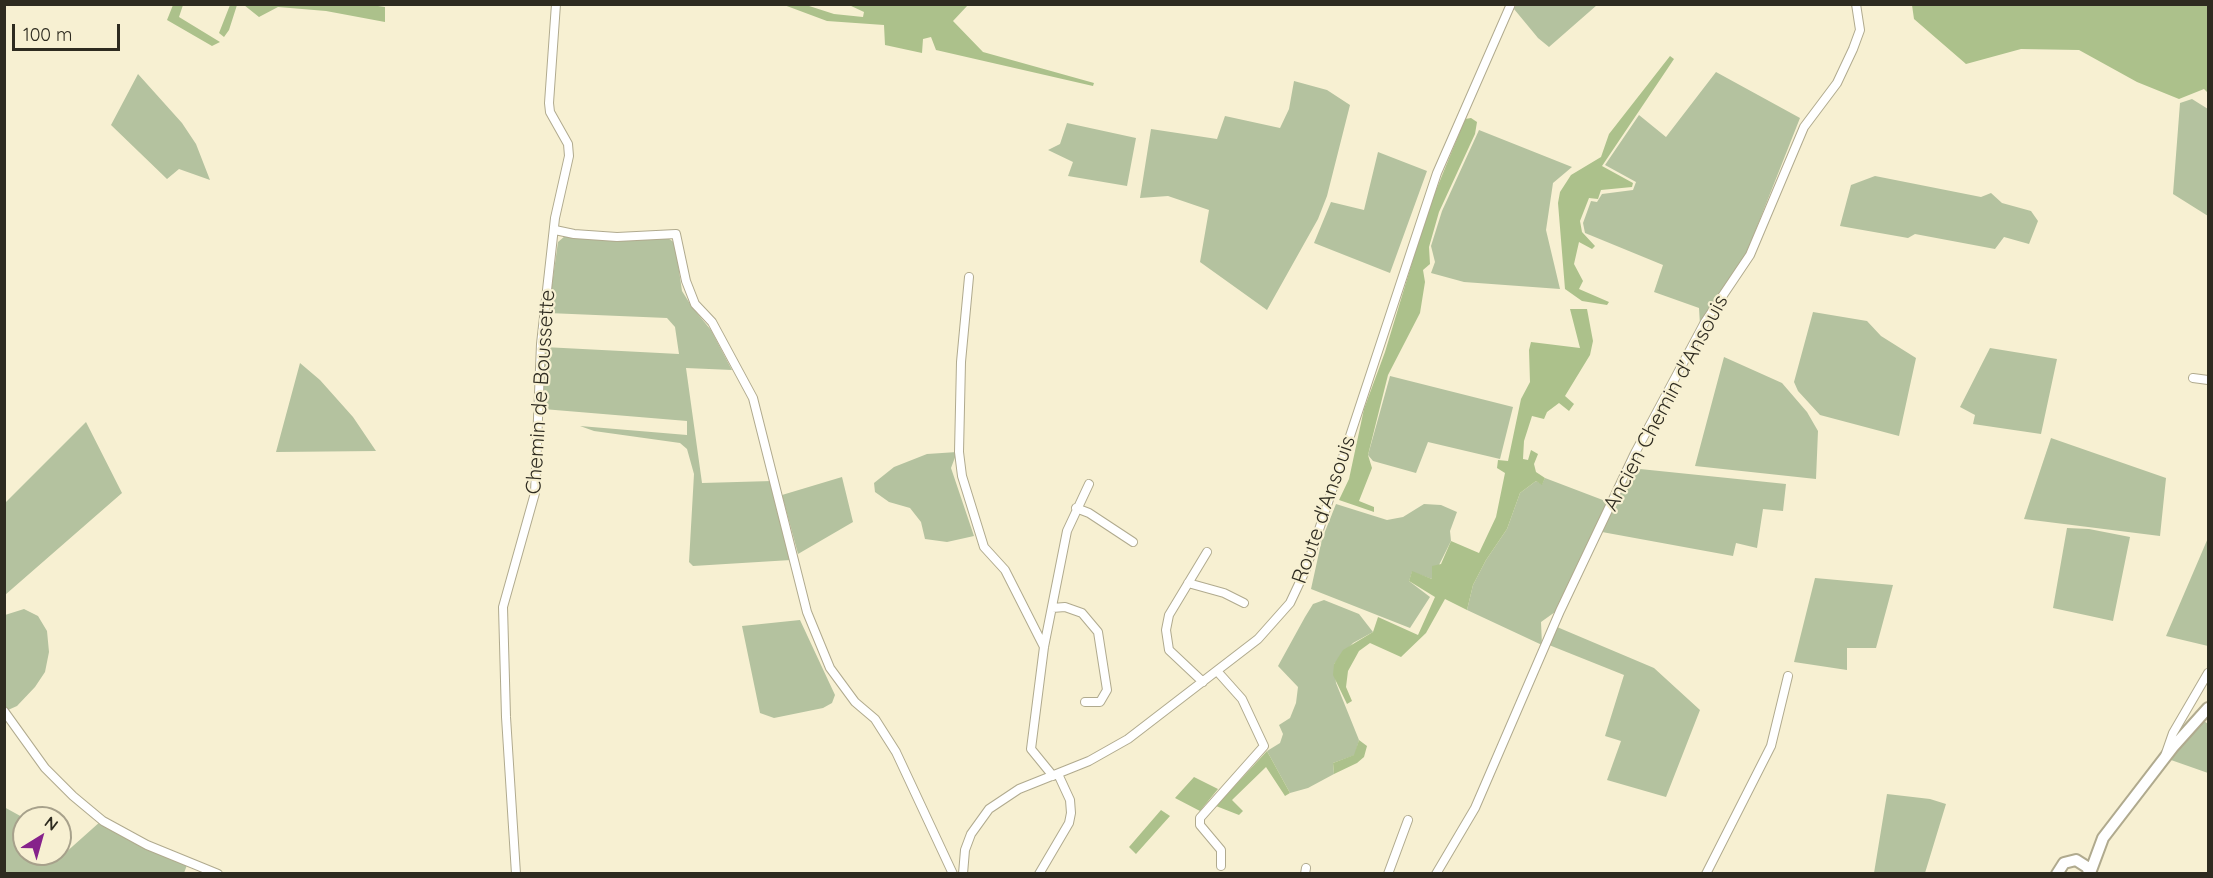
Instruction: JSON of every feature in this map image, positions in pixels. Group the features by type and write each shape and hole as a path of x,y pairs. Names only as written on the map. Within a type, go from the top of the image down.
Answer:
{"main road":[{"path":"2057,873 2064,863 2076,860 2103,838 2165,757 2208,708"},
{"path":"2090,873 2103,838"},
{"path":"2076,860 2082,862 2090,873"}],"street":[{"name":"Chemin de Boussette","path":"516,873 506,717 503,606 535,493 541,344 555,230 569,156 568,144 550,112 549,103 556,4"},
{"name":"Route d'Ansouis","path":"963,873 965,850 971,834 989,809 1019,789 1055,775 1122,743 1267,631 1283,613 1299,587 1437,173 1511,4"},
{"name":"Ancien Chemin d'Ansouis","path":"1436,873 1475,808 1560,611 1635,453 1705,322 1750,255 1804,127 1837,83 1860,30 1856,4"},
{"path":"555,230 574,234 617,237 676,234 686,281 695,304 712,322 753,398 794,552 807,612 830,668 855,702 875,719 896,752 953,873"},
{"path":"969,277 961,362 959,452 962,476 984,547 1005,570 1044,647"},
{"path":"2193,378 2208,380"},
{"path":"1039,873 1069,823 1071,813 1070,800 1055,775 1031,749 1044,647 1067,531 1089,484"},
{"path":"1077,508 1089,513 1133,542"},
{"path":"1203,682 1169,650 1166,641 1169,615 1207,552"},
{"path":"1188,583 1224,593 1244,603"},
{"path":"1052,608 1065,607 1082,613 1098,632 1107,690 1100,702 1085,702"},
{"path":"1217,671 1242,699 1264,746 1200,818 1200,825 1221,850 1221,866"},
{"path":"2165,757 2173,734 2208,673"},
{"path":"1706,873 1771,746 1788,676"},
{"path":"4,711 45,768 103,821 147,845 218,873"},
{"path":"1388,873 1408,820"}],"green space":[{"path":"1517,4 1597,5 1549,47 1538,38 1514,9"},
{"path":"173,5 183,5 179,17 220,42 212,46 167,20"},
{"path":"230,5 237,5 229,30 224,37 219,33"},
{"path":"244,5 371,5 385,7 385,22 326,11 278,7 259,17"},
{"path":"784,5 806,5 834,14 863,17 864,12 849,5 968,5 953,21 983,52 1094,83 1093,86 936,50 931,37 923,39 922,53 885,45 884,25 827,21"},
{"path":"1912,5 2208,5 2208,93 2204,89 2179,99 2137,82 2079,50 2021,49 1966,64 1914,19"},
{"path":"1670,56 1674,59 1602,166 1633,183 1632,187 1601,190 1598,199 1589,198 1580,221 1582,232 1595,246 1592,249 1579,242 1574,264 1583,281 1579,289 1609,302 1607,305 1582,301 1565,289 1558,203 1560,192 1571,175 1601,157 1609,134"},
{"path":"1716,72 1800,118 1747,252 1700,325 1699,308 1654,292 1663,265 1585,233 1583,223 1591,201 1597,202 1602,194 1633,190 1636,182 1605,165 1639,115 1666,137"},
{"path":"138,74 182,123 196,144 210,180 179,169 167,179 111,125"},
{"path":"1294,81 1327,90 1350,105 1327,196 1318,219 1267,310 1200,262 1209,210 1168,196 1140,198 1151,129 1217,139 1225,116 1280,128 1289,109"},
{"path":"2192,99 2208,109 2208,216 2173,194 2180,103"},
{"path":"1471,118 1477,122 1475,134 1439,212 1429,247 1430,264 1423,270 1425,282 1420,313 1388,375 1368,455 1372,468 1359,501 1374,507 1374,512 1339,500 1349,479 1364,409 1385,352 1428,210 1465,119"},
{"path":"1067,123 1136,138 1127,186 1068,176 1073,162 1048,150 1060,144"},
{"path":"1479,130 1572,167 1553,183 1546,230 1560,289 1464,282 1431,273 1435,262 1431,246 1442,211"},
{"path":"1378,152 1427,171 1390,273 1314,243 1331,202 1364,210"},
{"path":"1875,176 1981,197 1991,193 2002,203 2031,211 2038,221 2029,244 2004,237 1995,249 1915,234 1908,238 1840,226 1851,185"},
{"path":"565,236 665,236 675,243 682,291 711,330 732,370 686,368 702,483 772,481 791,560 693,566 689,562 694,474 687,449 680,443 594,431 580,426 687,435 687,421 543,409 544,347 679,354 675,327 667,318 548,313 558,242"},
{"path":"1570,309 1587,309 1593,341 1590,355 1565,396 1574,404 1569,411 1559,403 1547,412 1544,419 1532,416 1524,441 1523,459 1528,460 1531,450 1538,454 1534,464 1536,472 1545,478 1542,485 1536,481 1520,493 1507,529 1486,560 1473,585 1467,610 1445,599 1426,633 1401,657 1370,643 1359,651 1348,671 1346,687 1352,701 1347,704 1333,675 1334,664 1343,650 1373,632 1378,617 1418,635 1435,597 1409,581 1412,571 1432,579 1432,566 1441,564 1451,541 1479,553 1496,517 1505,473 1497,468 1498,460 1508,461 1521,399 1530,382 1531,342 1580,348"},
{"path":"1813,312 1867,321 1881,336 1916,358 1899,436 1820,415 1798,391 1794,382"},
{"path":"1990,348 2057,359 2041,434 1973,424 1975,415 1960,407"},
{"path":"1724,357 1782,383 1807,412 1818,431 1816,479 1695,466"},
{"path":"300,363 320,380 353,417 376,451 276,452"},
{"path":"1390,376 1513,407 1500,459 1428,442 1416,473 1373,461 1368,455"},
{"path":"86,422 122,493 5,595 5,503"},
{"path":"2051,438 2166,478 2160,536 2024,519"},
{"path":"957,452 951,468 974,536 947,542 925,539 921,522 910,508 889,502 875,492 874,483 894,467 927,454"},
{"path":"1640,469 1786,484 1783,511 1763,509 1757,548 1736,543 1733,556 1602,532 1630,472"},
{"path":"842,477 853,522 798,554 782,495"},
{"path":"1545,478 1608,502 1555,612 1541,622 1542,645 1467,610 1473,585 1486,560 1507,529 1520,493 1536,481 1542,484"},
{"path":"1336,504 1387,520 1403,517 1424,504 1441,505 1457,512 1450,531 1451,541 1432,579 1412,572 1409,581 1430,597 1410,628 1311,589 1322,539"},
{"path":"2067,528 2089,529 2130,537 2113,621 2053,608"},
{"path":"2208,538 2208,646 2166,636"},
{"path":"1815,578 1893,585 1876,648 1847,648 1847,670 1794,662"},
{"path":"1324,600 1359,614 1373,632 1353,643 1334,664 1336,683 1359,740 1355,755 1333,763 1334,774 1308,788 1290,793 1267,751 1280,743 1283,734 1279,725 1290,718 1296,703 1298,687 1278,666 1313,604"},
{"path":"24,609 38,616 47,631 49,652 45,672 35,687 17,706 8,710 4,703 5,615"},
{"path":"800,620 835,695 832,703 823,708 774,718 760,713 742,626"},
{"path":"1557,627 1654,668 1700,710 1666,797 1607,780 1621,741 1605,736 1624,675 1549,645"},
{"path":"2204,721 2208,724 2208,773 2171,760 2191,733"},
{"path":"1359,740 1367,746 1364,757 1334,774 1333,763 1354,755"},
{"path":"1267,751 1290,793 1285,796 1266,767 1232,800 1243,811 1239,815 1216,806"},
{"path":"1194,777 1218,789 1200,811 1175,798"},
{"path":"1887,794 1930,799 1946,804 1925,873 1874,873"},
{"path":"4,807 12,811 12,866 72,866 72,847 101,821 187,865 184,873 5,873"},
{"path":"1161,810 1170,816 1136,854 1129,847"}]}
